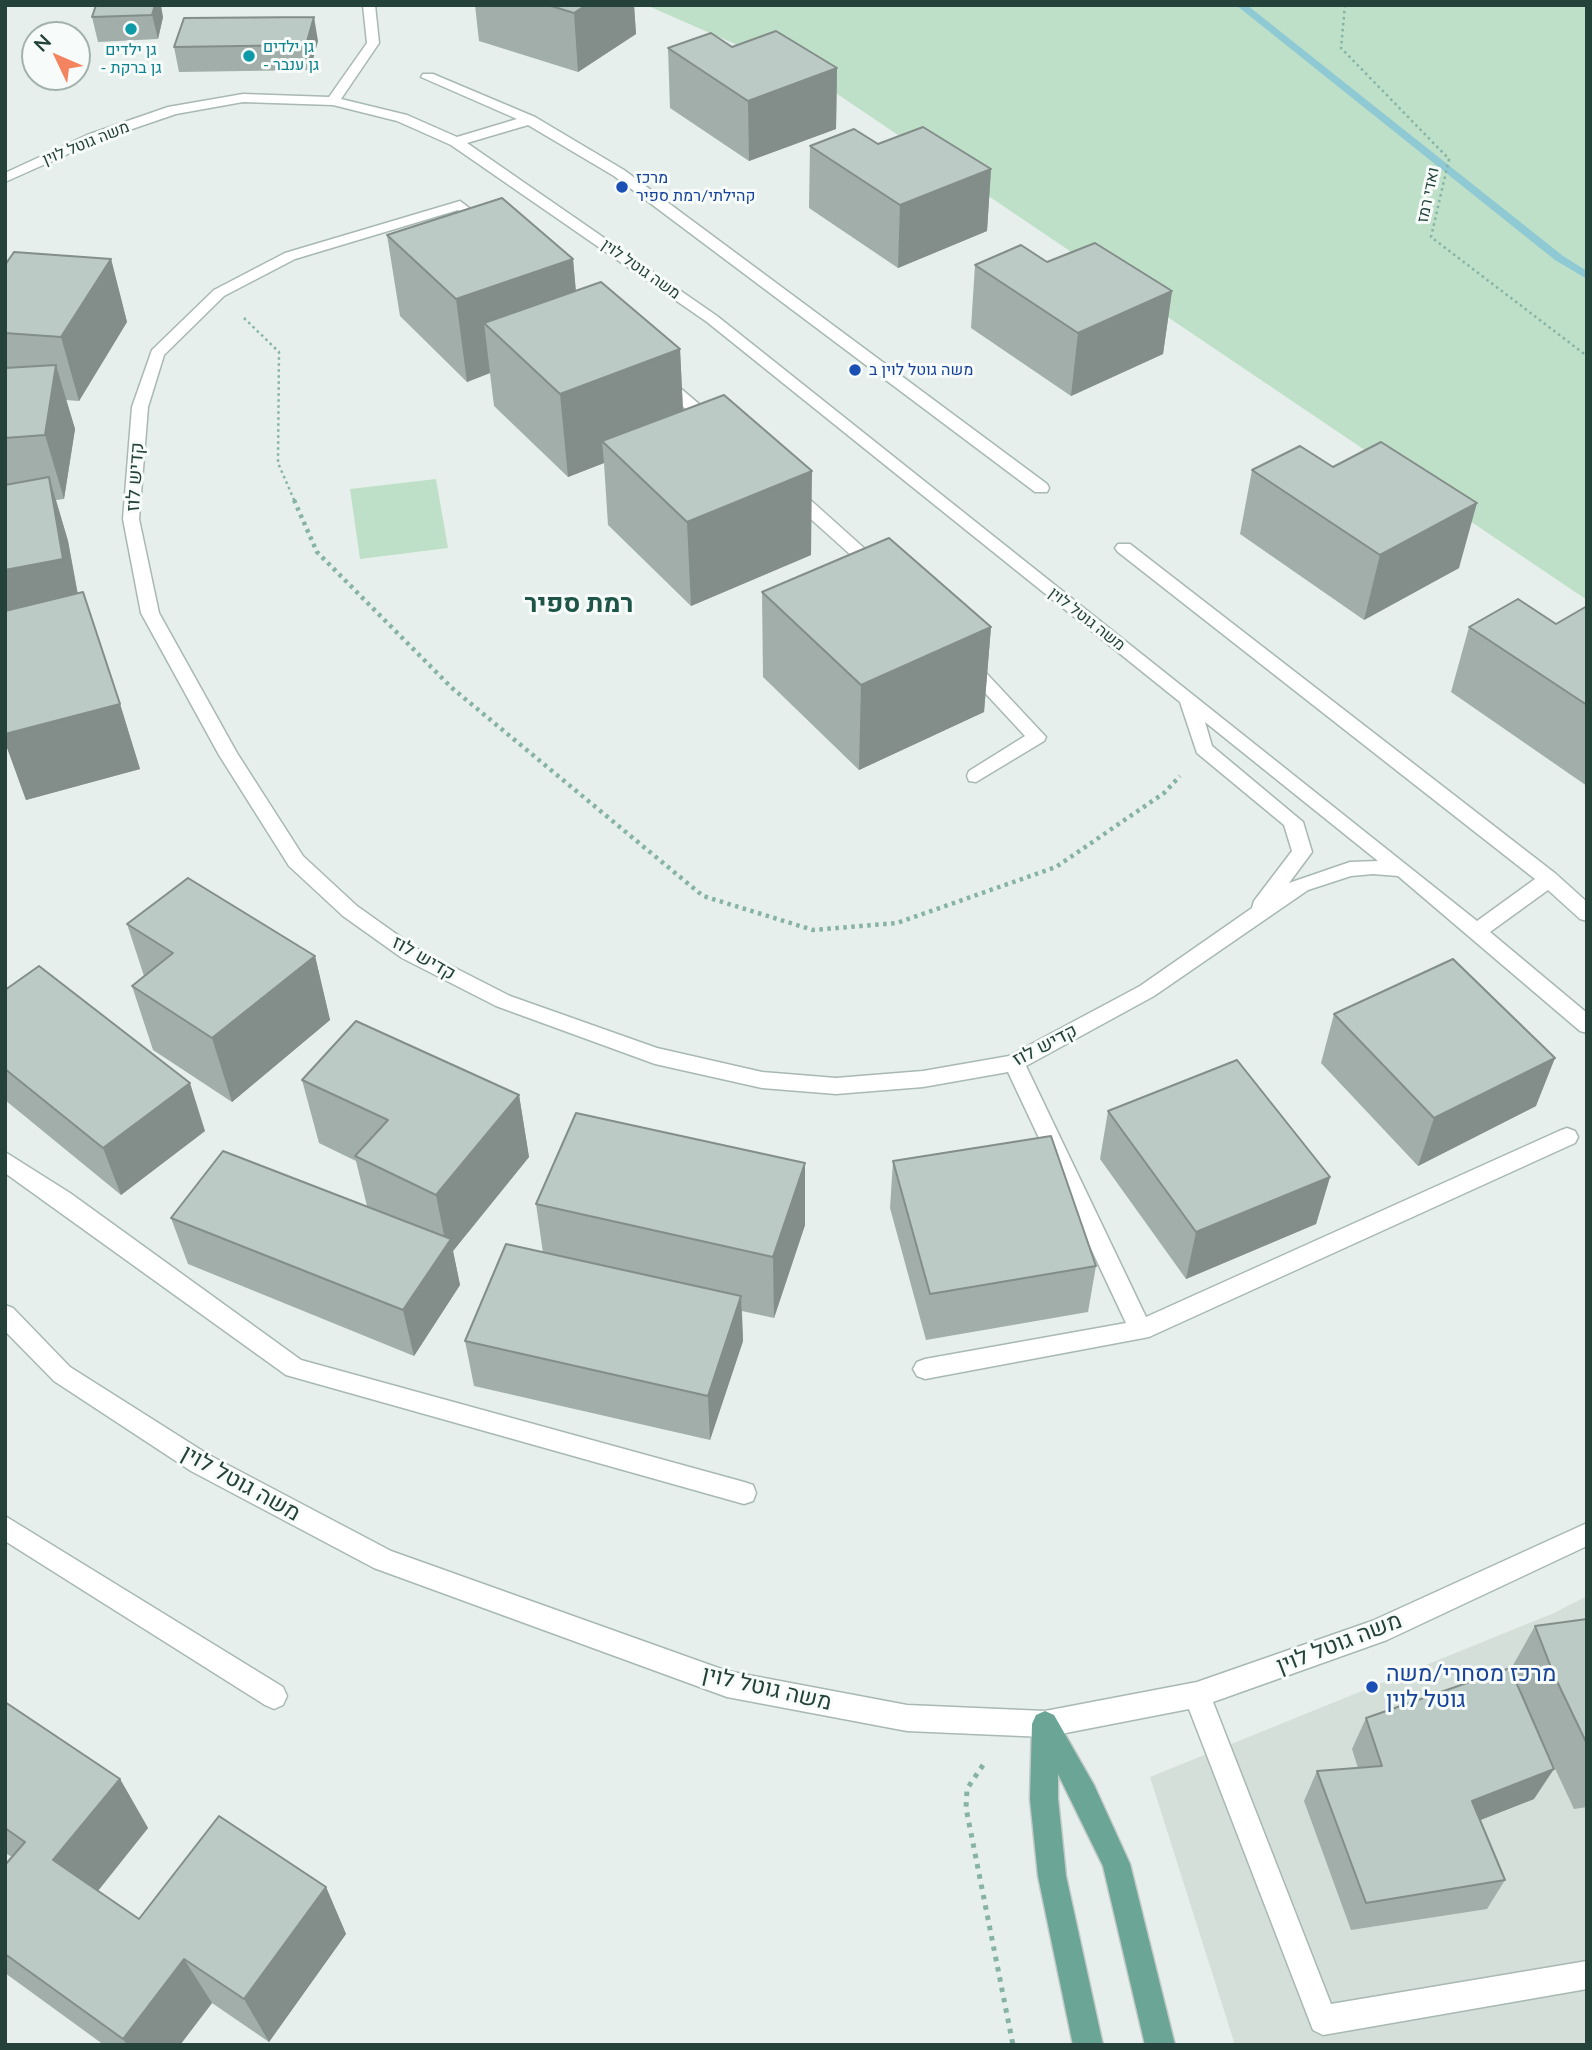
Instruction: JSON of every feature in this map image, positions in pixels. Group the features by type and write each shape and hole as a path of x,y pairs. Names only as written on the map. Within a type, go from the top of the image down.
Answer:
{"main road":[{"path":"1045,1724 1044,1799 1052,1876 1088,2045"},
{"path":"1045,1724 1084,1795 1116,1864 1160,2045"}],"street":[{"path":"333,101 373,43 369,5"},
{"path":"428,77 530,120 619,173 1041,488"},
{"name":"משה גוטל לוין","path":"5,178 92,138 173,110 243,98 333,101 402,118 456,142 538,196 712,319 1477,931"},
{"path":"456,142 530,120"},
{"name":"קדיש לוז","path":"501,240 460,205 290,256 219,293 157,353 140,407 131,519 150,613 228,755 296,861 350,911 409,953 503,1001 655,1056 762,1080 836,1086 923,1079 1014,1063 1147,991 1301,885 1328,875 1373,867 1403,870"},
{"path":"645,366 728,438"},
{"path":"779,482 872,563 890,583"},
{"path":"1124,548 1549,879 1587,914"},
{"path":"955,650 1037,737 976,776"},
{"path":"1189,700 1204,749 1293,822 1302,852 1252,919"},
{"path":"1549,879 1477,931 1587,1025"},
{"path":"1014,1063 1142,1330"},
{"path":"925,1369 1142,1330 1567,1138"},
{"path":"5,1161 62,1199 294,1368 744,1493"},
{"name":"משה גוטל לוין","path":"5,1315 62,1374 200,1463 383,1560 727,1684 907,1718 1045,1724 1197,1695 1378,1631 1587,1534"},
{"path":"5,1527 274,1696"},
{"path":"1197,1695 1323,2020 1587,1975"}],"path":[{"name":"ואדי רמז","path":"1345,5 1341,48 1449,159 1432,237 1587,356"},
{"path":"219,293 279,352 278,463 317,552 452,688 703,896 813,930 897,923 1056,867 1164,793 1204,749"},
{"path":"988,1760 967,1789 966,1808 1013,2045"}],"shaded area":[{"path":"1587,1596 1587,2045 1235,2045 1150,1777 1554,1613"}],"green space":[{"path":"646,5 1587,5 1587,600 815,79"},
{"path":"436,479 448,548 360,559 350,489"}],"building":[{"path":"96,5 155,5 152,15 92,17"},
{"path":"548,5 586,5 574,13"},
{"path":"314,17 306,45 174,47 184,18"},
{"path":"776,31 837,68 748,101 668,48 711,33 732,47"},
{"path":"923,127 991,169 900,205 810,146 854,129 878,144"},
{"path":"502,198 573,259 456,299 387,235"},
{"path":"1095,243 1172,291 1078,333 975,265 1021,245 1047,262"},
{"path":"14,252 111,259 61,337 5,333 5,265"},
{"path":"601,282 680,349 560,394 484,323"},
{"path":"56,365 45,435 5,438 5,368"},
{"path":"724,395 812,471 687,522 602,441"},
{"path":"1381,442 1477,503 1380,555 1252,470 1300,446 1333,467"},
{"path":"49,477 63,559 5,570 5,485"},
{"path":"889,538 991,627 861,685 762,592"},
{"path":"83,592 120,704 5,734 5,611"},
{"path":"1518,599 1556,624 1587,606 1587,705 1469,627"},
{"path":"188,878 315,956 212,1038 132,986 173,953 127,924"},
{"path":"1453,959 1555,1058 1434,1118 1334,1014"},
{"path":"39,966 190,1083 103,1148 5,1069 5,990"},
{"path":"356,1021 519,1095 436,1195 355,1156 388,1120 302,1080"},
{"path":"1237,1060 1330,1177 1196,1232 1108,1111"},
{"path":"576,1113 805,1163 773,1257 536,1204"},
{"path":"1051,1136 1096,1266 930,1294 893,1161"},
{"path":"223,1151 451,1239 403,1310 171,1218"},
{"path":"506,1244 741,1296 708,1396 465,1341"},
{"path":"1587,1619 1587,1744 1554,1675 1535,1626"},
{"path":"1510,1668 1554,1769 1472,1801 1505,1880 1366,1903 1317,1771 1382,1766 1366,1718"},
{"path":"5,1702 120,1779 53,1860 139,1919 219,1816 326,1887 244,1999 184,1959 123,2039 5,1954 5,1865 25,1842 5,1828"}],"waterway":[{"path":"1241,5 1559,258 1587,276"}],"place":[{"name":"גן ילדים - גן ברקת","path":"131,29"},
{"name":"גן ילדים - גן ענבר","path":"249,56"},
{"name":"מרכז קהילתי/רמת ספיר","path":"622,187"},
{"name":"משה גוטל לוין ב","path":"855,370"},
{"name":"מרכז מסחרי/משה גוטל לוין","path":"1372,1687"}],"district":[{"name":"רמת ספיר","path":"579,604"}]}
